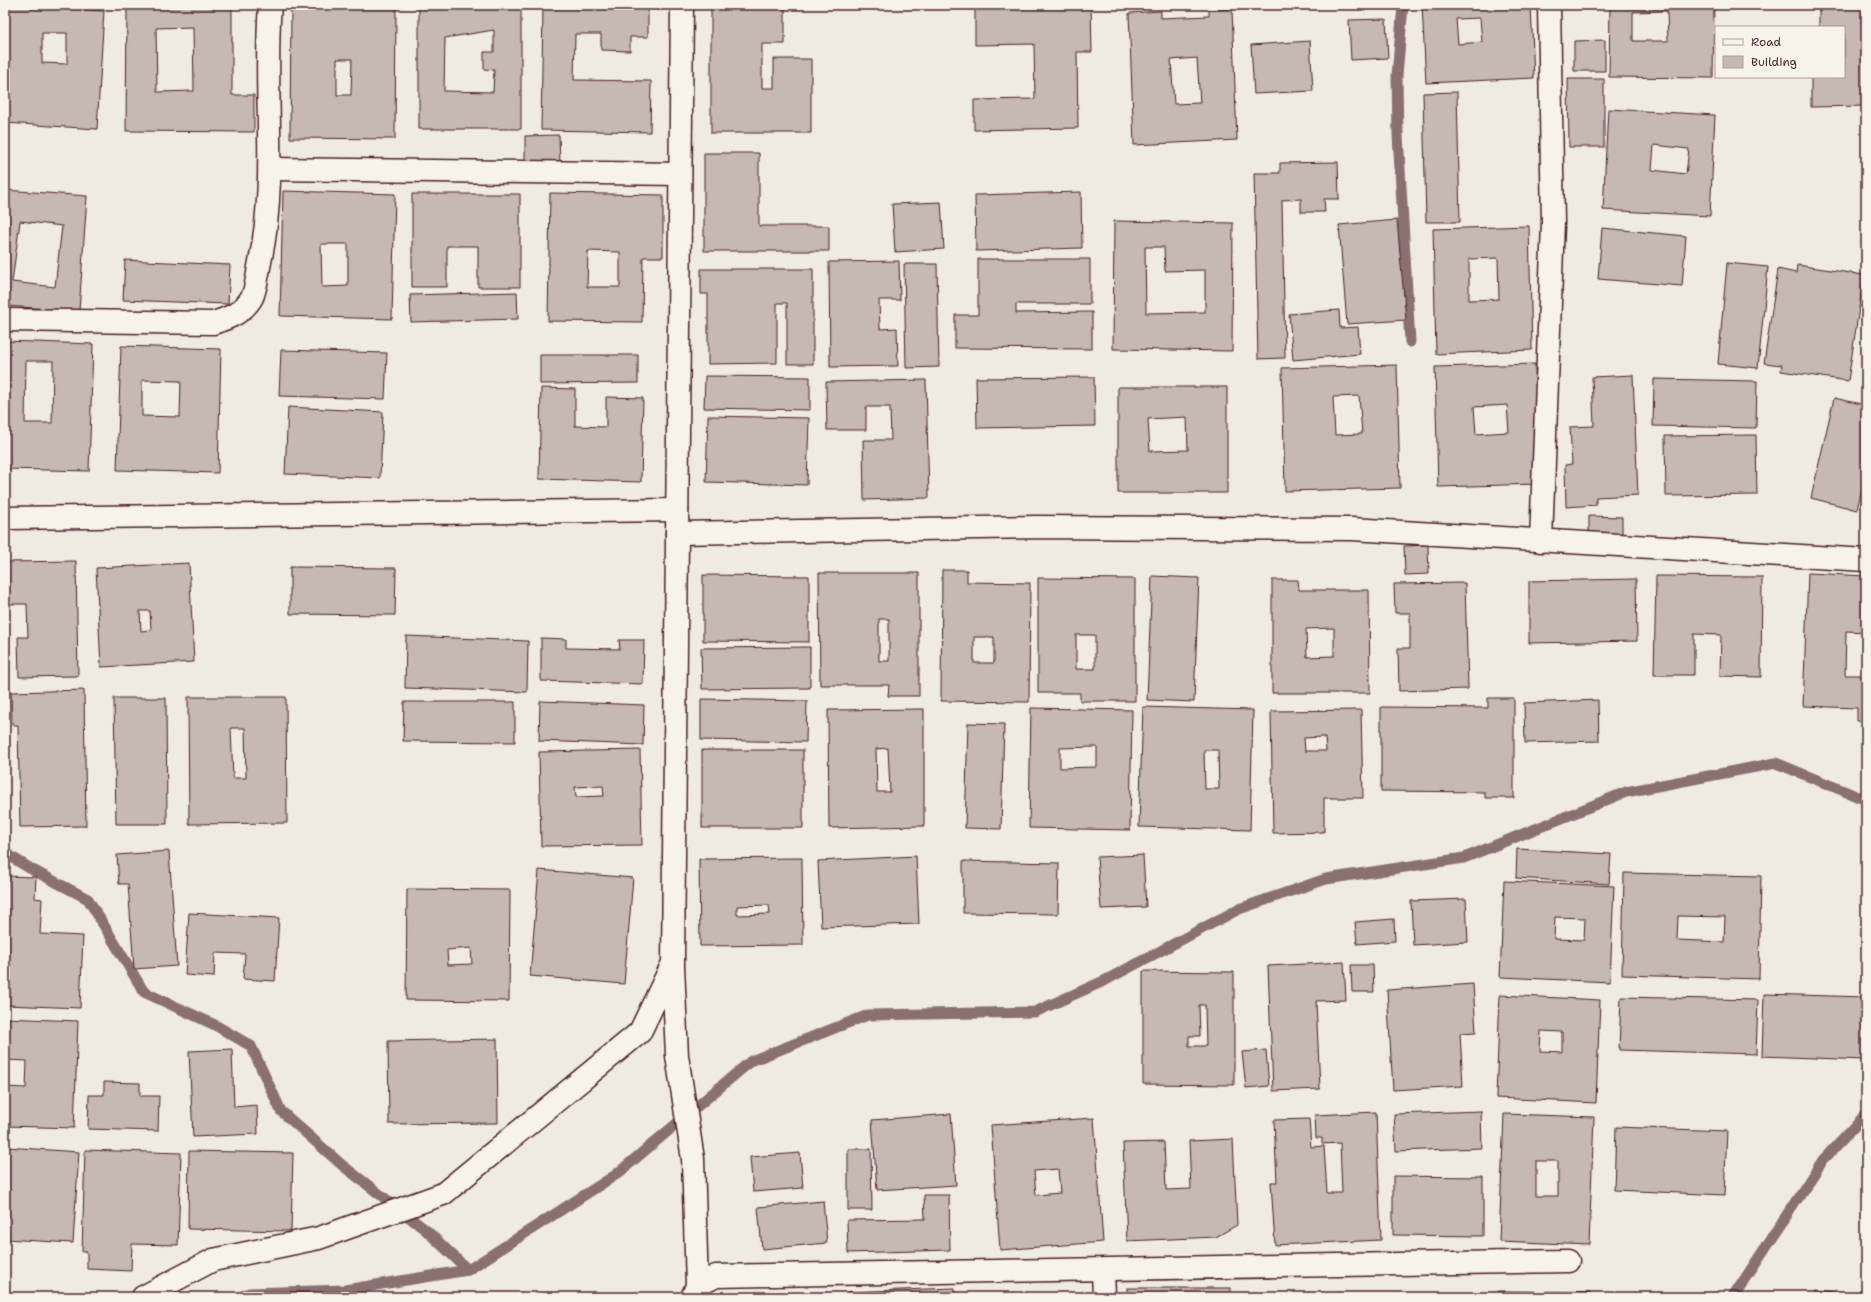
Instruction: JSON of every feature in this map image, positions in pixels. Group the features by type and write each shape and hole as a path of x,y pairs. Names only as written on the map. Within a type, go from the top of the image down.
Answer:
{"street":[{"path":"5,320 213,323 235,316 252,297 266,231 270,169 268,32 270,5"},
{"path":"682,5 673,963 677,1056 693,1159 694,1291"},
{"path":"1541,541 1553,223 1549,5"},
{"path":"270,169 680,174"},
{"path":"5,518 677,510"},
{"path":"677,533 1036,526 1336,529 1866,560"},
{"path":"143,1297 213,1260 319,1238 443,1194 640,1032 673,963"},
{"path":"694,1291 716,1276 1568,1261"},
{"path":"1104,1270 1104,1297"}],"building":[{"path":"5,5 104,11 97,129 5,123","holes":["42,33 67,33 67,64 42,63"]},
{"path":"127,5 232,5 232,95 254,95 254,132 126,131","holes":["193,27 194,91 157,92 156,28"]},
{"path":"711,5 785,5 785,44 762,44 762,88 774,88 774,59 811,59 811,133 711,133"},
{"path":"975,5 1091,5 1092,52 1077,52 1078,128 974,130 974,100 1035,99 1034,44 975,45"},
{"path":"1422,5 1531,5 1534,78 1426,83","holes":["1480,18 1482,42 1458,44 1456,19"]},
{"path":"1610,5 1714,5 1713,78 1609,77","holes":["1667,11 1668,41 1633,41 1633,12"]},
{"path":"1819,5 1866,5 1866,106 1811,107 1811,78 1845,78 1845,26 1819,26"},
{"path":"291,7 396,8 395,139 290,138","holes":["337,59 352,59 351,95 337,95"]},
{"path":"419,7 521,7 521,129 419,129","holes":["494,30 494,52 484,52 484,69 494,70 493,92 444,91 445,38"]},
{"path":"543,7 648,9 648,37 630,37 630,51 601,50 601,34 575,34 574,80 651,81 650,132 541,130"},
{"path":"1232,9 1237,140 1134,145 1129,13 1161,11 1161,18 1209,16 1209,10","holes":["1197,58 1200,103 1174,104 1171,60"]},
{"path":"1386,19 1388,58 1351,60 1349,20"},
{"path":"1605,40 1605,71 1574,71 1574,41"},
{"path":"1310,41 1313,91 1254,94 1251,45"},
{"path":"1568,79 1604,79 1604,147 1569,147"},
{"path":"1457,92 1460,222 1426,222 1423,93"},
{"path":"1608,109 1715,115 1710,216 1603,210","holes":["1654,145 1689,149 1686,174 1652,170"]},
{"path":"559,135 560,164 525,165 525,136"},
{"path":"704,153 759,153 759,226 829,226 829,251 704,251"},
{"path":"1338,162 1339,199 1324,199 1325,212 1301,212 1301,199 1282,200 1285,358 1258,359 1254,173 1280,173 1280,163"},
{"path":"5,190 87,196 79,311 5,306","holes":["20,221 62,226 55,287 12,282"]},
{"path":"283,191 395,194 392,319 280,316","holes":["321,244 348,244 348,286 322,287"]},
{"path":"1081,192 1082,248 976,251 975,195"},
{"path":"550,193 663,195 663,257 643,257 642,322 548,321","holes":["588,251 620,252 620,287 587,287"]},
{"path":"412,194 520,194 520,287 478,287 478,246 447,246 447,287 412,287"},
{"path":"941,202 944,249 895,252 892,204"},
{"path":"1397,220 1406,320 1347,324 1339,225"},
{"path":"1114,221 1233,223 1232,351 1113,349","holes":["1145,247 1164,247 1165,271 1205,270 1205,312 1146,313"]},
{"path":"1529,226 1532,350 1436,354 1433,229","holes":["1498,258 1499,299 1469,300 1469,259"]},
{"path":"1602,228 1686,236 1682,286 1598,279"},
{"path":"978,259 1090,259 1090,304 1016,304 1016,313 1092,312 1092,349 955,348 955,315 978,315"},
{"path":"125,260 230,265 228,304 123,300"},
{"path":"899,261 900,300 879,300 880,329 897,328 898,366 830,367 829,262"},
{"path":"1727,263 1768,267 1758,368 1718,364"},
{"path":"904,264 937,264 939,367 906,368"},
{"path":"1797,265 1864,275 1848,381 1781,371 1782,365 1764,363 1778,269 1796,273"},
{"path":"701,269 813,269 813,364 787,364 787,303 777,303 777,363 708,364 708,294 701,294"},
{"path":"517,292 518,319 411,322 410,295"},
{"path":"1339,310 1340,328 1358,327 1360,354 1293,360 1289,314"},
{"path":"5,341 93,344 89,471 5,469","holes":["26,361 53,361 52,423 25,423"]},
{"path":"121,346 221,349 218,473 117,470","holes":["142,380 181,381 180,417 142,416"]},
{"path":"281,350 387,353 385,399 279,396"},
{"path":"540,355 638,355 638,383 540,384"},
{"path":"1535,364 1538,484 1438,487 1435,367","holes":["1507,405 1509,432 1476,434 1474,407"]},
{"path":"1397,365 1400,488 1285,491 1282,368","holes":["1359,396 1362,434 1335,435 1333,397"]},
{"path":"1633,375 1638,495 1596,497 1596,505 1566,507 1565,465 1572,464 1570,427 1594,426 1592,377"},
{"path":"705,376 810,377 810,410 704,408"},
{"path":"1094,377 1095,426 977,428 976,378"},
{"path":"1654,379 1757,381 1756,428 1653,426"},
{"path":"926,380 929,498 864,500 863,440 891,440 890,407 866,407 866,430 827,430 826,382"},
{"path":"1118,387 1227,387 1227,493 1118,493","holes":["1187,417 1188,450 1150,451 1148,419"]},
{"path":"541,388 575,389 575,426 606,427 606,397 643,398 641,482 539,479"},
{"path":"1834,398 1866,405 1866,472 1857,510 1811,498"},
{"path":"288,407 383,412 380,478 285,474"},
{"path":"708,416 809,418 807,485 706,482"},
{"path":"1756,435 1757,495 1666,496 1665,436"},
{"path":"1589,516 1622,517 1622,534 1589,534"},
{"path":"1428,545 1429,574 1405,575 1404,546"},
{"path":"76,561 78,676 19,677 18,637 28,637 27,604 5,604 5,562"},
{"path":"189,563 194,662 101,667 96,568","holes":["140,611 150,611 151,630 141,631"]},
{"path":"290,567 396,568 395,615 290,614"},
{"path":"942,570 967,570 967,582 1030,583 1029,702 941,701","holes":["974,637 994,637 994,663 974,663"]},
{"path":"819,573 919,573 919,696 888,696 889,685 820,685","holes":["879,619 889,619 889,661 879,661"]},
{"path":"1808,573 1866,576 1866,632 1846,631 1845,675 1866,675 1866,721 1857,721 1857,708 1803,706"},
{"path":"703,575 809,576 809,642 703,641"},
{"path":"1152,576 1199,578 1194,702 1147,700"},
{"path":"1656,576 1762,577 1761,677 1720,676 1721,635 1694,634 1694,675 1654,675"},
{"path":"1038,578 1135,579 1135,701 1080,701 1080,693 1038,693","holes":["1076,635 1095,635 1095,669 1076,669"]},
{"path":"1636,579 1637,641 1529,643 1529,581"},
{"path":"1272,580 1298,580 1299,590 1369,590 1370,693 1272,693","holes":["1334,628 1334,656 1307,657 1306,629"]},
{"path":"1465,583 1468,689 1399,691 1398,648 1410,648 1410,613 1395,613 1394,584"},
{"path":"406,636 528,641 527,692 405,688"},
{"path":"541,638 566,639 566,648 620,649 619,640 644,640 643,684 541,681"},
{"path":"810,647 810,688 702,689 701,648"},
{"path":"84,690 86,826 20,827 18,725 12,725 11,692"},
{"path":"188,697 286,697 287,823 189,824","holes":["231,728 245,728 246,778 233,778"]},
{"path":"114,698 166,698 167,824 116,824"},
{"path":"1488,698 1514,698 1514,798 1485,798 1485,792 1381,791 1381,707 1488,708"},
{"path":"701,699 807,701 806,742 701,740"},
{"path":"1598,700 1599,741 1525,743 1524,703"},
{"path":"540,701 644,705 643,745 539,741"},
{"path":"404,702 515,702 515,742 403,741"},
{"path":"1143,707 1253,710 1250,830 1139,827","holes":["1204,750 1218,750 1219,789 1205,789"]},
{"path":"1031,708 1132,710 1130,830 1029,828","holes":["1097,747 1097,767 1060,768 1060,748"]},
{"path":"924,709 924,826 829,828 828,710","holes":["888,748 890,792 877,792 876,749"]},
{"path":"1361,710 1363,798 1324,798 1324,832 1273,833 1271,711","holes":["1325,737 1326,751 1305,751 1304,738"]},
{"path":"968,723 1004,724 1001,829 965,828"},
{"path":"640,750 642,845 541,846 539,752","holes":["603,786 604,796 576,797 575,787"]},
{"path":"702,750 803,750 803,828 702,828"},
{"path":"1517,849 1611,854 1609,884 1516,878"},
{"path":"169,851 177,966 134,969 128,884 119,884 117,855"},
{"path":"1143,855 1146,907 1101,909 1097,857"},
{"path":"916,856 919,924 821,927 818,861"},
{"path":"802,858 803,945 700,946 699,859","holes":["769,905 770,914 737,915 737,906"]},
{"path":"963,861 1059,863 1058,914 963,913"},
{"path":"539,870 633,878 624,984 530,976"},
{"path":"1624,873 1761,876 1759,979 1622,975","holes":["1678,916 1725,917 1724,942 1677,940"]},
{"path":"5,876 36,877 35,898 42,899 40,934 83,936 80,1008 5,1005"},
{"path":"1504,881 1614,886 1610,982 1500,977","holes":["1555,917 1585,918 1584,940 1554,939"]},
{"path":"407,889 510,890 509,1001 406,1000","holes":["471,948 472,964 448,965 447,950"]},
{"path":"1466,899 1468,942 1413,945 1411,901"},
{"path":"189,913 279,918 275,981 243,979 245,954 215,953 214,977 185,975"},
{"path":"1394,919 1395,941 1357,944 1355,922"},
{"path":"1344,962 1346,1000 1316,1001 1320,1089 1273,1091 1268,966"},
{"path":"1351,965 1373,965 1374,992 1352,992"},
{"path":"1143,971 1234,972 1234,1085 1143,1084","holes":["1199,1005 1205,1005 1206,1046 1189,1046 1189,1036 1200,1036"]},
{"path":"1473,984 1476,1032 1460,1033 1463,1086 1393,1090 1387,990"},
{"path":"1764,994 1866,997 1865,1060 1762,1056"},
{"path":"1500,995 1600,1000 1596,1103 1496,1098","holes":["1541,1031 1562,1032 1562,1052 1540,1051"]},
{"path":"1621,997 1758,1000 1756,1054 1619,1050"},
{"path":"5,1018 78,1021 74,1128 5,1126 5,1087 26,1088 27,1061 5,1060"},
{"path":"497,1039 498,1123 389,1124 388,1041"},
{"path":"232,1049 234,1107 257,1105 258,1134 193,1137 189,1051"},
{"path":"1266,1050 1269,1086 1246,1088 1242,1052"},
{"path":"104,1082 140,1083 140,1096 159,1096 158,1131 88,1129 89,1095 104,1095"},
{"path":"1481,1111 1482,1148 1396,1151 1394,1114"},
{"path":"1376,1112 1381,1240 1275,1245 1271,1182 1277,1182 1274,1120 1309,1119 1311,1147 1324,1146 1327,1193 1342,1193 1340,1143 1322,1144 1322,1138 1316,1138 1315,1115"},
{"path":"951,1114 956,1185 877,1190 872,1120"},
{"path":"1504,1114 1594,1117 1589,1245 1499,1241","holes":["1536,1161 1558,1161 1558,1196 1536,1196"]},
{"path":"1094,1118 1103,1242 1000,1250 991,1125","holes":["1058,1169 1060,1193 1036,1195 1034,1171"]},
{"path":"1616,1127 1727,1131 1724,1195 1614,1190"},
{"path":"1233,1139 1237,1225 1216,1237 1127,1241 1123,1143 1164,1142 1166,1190 1191,1189 1189,1141"},
{"path":"6,1147 79,1152 73,1243 5,1239"},
{"path":"848,1149 871,1149 872,1210 848,1210"},
{"path":"85,1150 181,1153 178,1245 132,1244 131,1271 87,1269 87,1252 82,1252"},
{"path":"189,1151 293,1153 291,1231 188,1229"},
{"path":"800,1153 803,1188 753,1192 750,1157"},
{"path":"1393,1176 1483,1177 1483,1236 1393,1235"},
{"path":"924,1195 949,1195 950,1250 848,1253 847,1220 925,1219"},
{"path":"823,1201 827,1243 762,1249 758,1207"},
{"path":"955,1288 955,1297 847,1297 847,1292"},
{"path":"1127,1288 1231,1288 1231,1297 1127,1297"},
{"path":"1498,1291 1590,1292 1590,1297 1498,1297"},
{"path":"1816,1291 1866,1296 1866,1297 1816,1297"},
{"path":"820,1293 820,1297 720,1297 720,1296"},
{"path":"677,1294 677,1297 576,1297"},
{"path":"1393,1294 1489,1297 1393,1297"}],"waterway":[{"path":"1403,5 1397,76 1398,135 1410,342"},
{"path":"240,1297 249,1293 345,1290 468,1270 617,1174 751,1061 868,1015 1035,1012 1106,980 1239,909 1326,879 1464,858 1626,792 1776,763 1866,800"},
{"path":"5,853 31,869 88,899 144,992 215,1025 251,1046 281,1111 342,1165 427,1231 468,1270"},
{"path":"1733,1297 1823,1160 1866,1114"}]}
